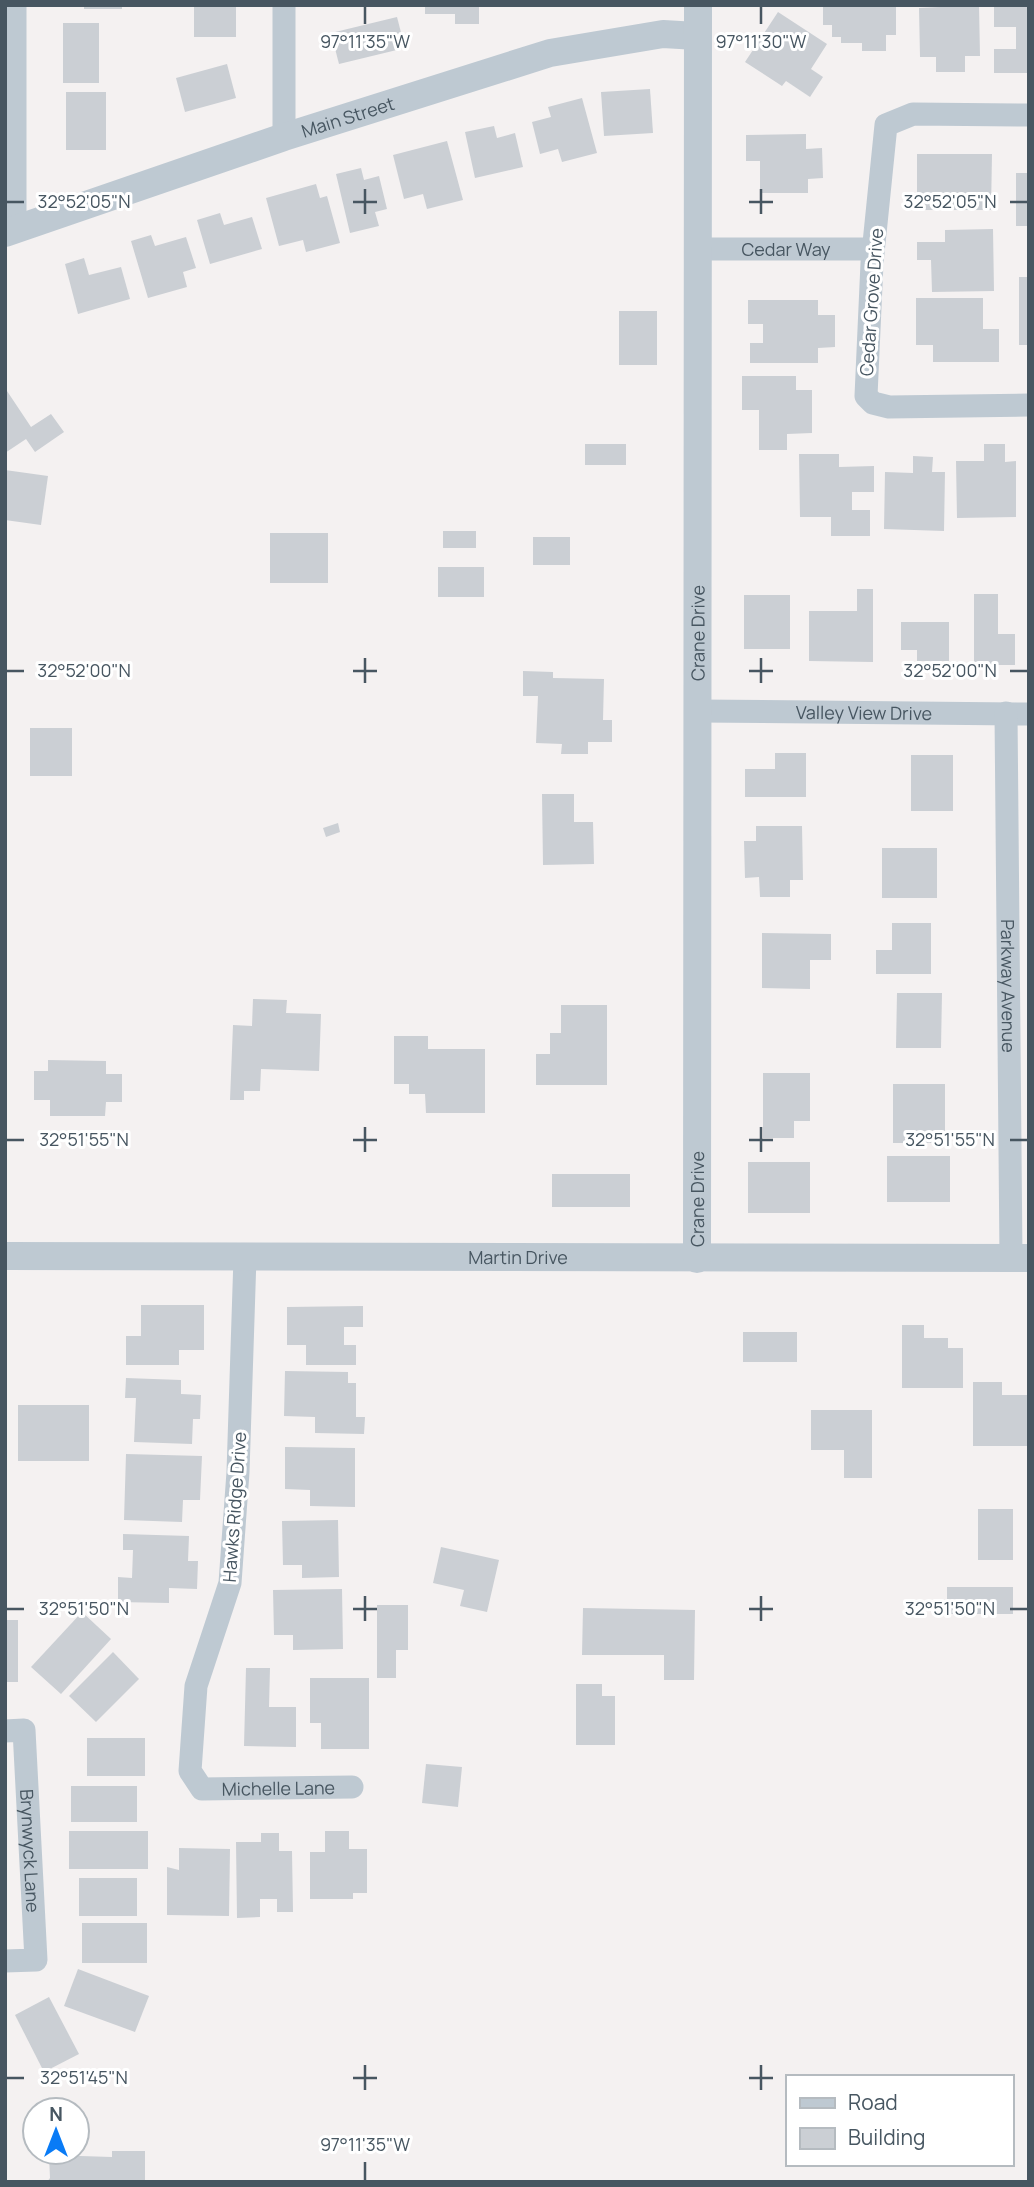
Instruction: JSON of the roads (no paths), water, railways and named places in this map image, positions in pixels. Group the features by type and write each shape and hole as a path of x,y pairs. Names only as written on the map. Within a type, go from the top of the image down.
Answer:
{"street":[{"path":"10,231 15,5"},
{"path":"284,5 284,137"},
{"name":"Crane Drive","path":"697,1259 698,5"},
{"name":"Main Street","path":"10,231 284,137 550,52 663,34 698,36"},
{"name":"Cedar Grove Drive","path":"1029,115 914,114 886,124 873,249 866,396 873,403 889,407 1029,405"},
{"name":"Cedar Way","path":"698,249 873,249"},
{"name":"Valley View Drive","path":"698,711 1018,714"},
{"name":"Parkway Avenue","path":"1018,714 1020,1258"},
{"name":"Martin Drive","path":"5,1256 1020,1258"},
{"name":"Hawks Ridge Drive","path":"202,1789 190,1771 196,1686 230,1583 238,1472 246,1257"},
{"name":"Brynwyck Lane","path":"5,1731 24,1730 36,1960 5,1961"},
{"name":"Michelle Lane","path":"202,1789 352,1787"}]}
